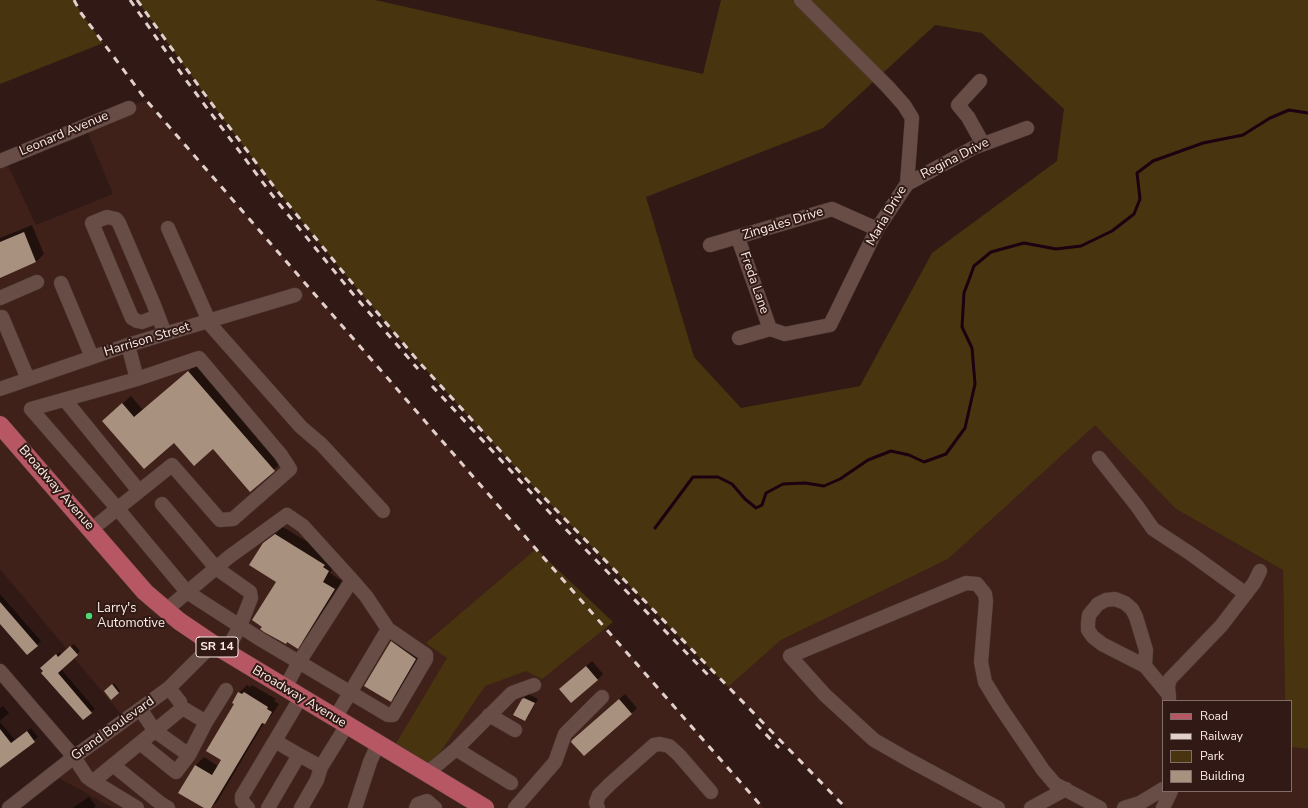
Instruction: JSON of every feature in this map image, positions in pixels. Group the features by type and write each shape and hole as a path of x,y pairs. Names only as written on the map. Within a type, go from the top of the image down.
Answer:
{"main road":[{"name":"Broadway Avenue","path":"0,425 92,529 145,592 179,621 219,648 485,808"}],"street":[{"name":"Maria Drive","path":"738,338 770,329 785,334 830,326 877,229 907,184 912,118 904,105 887,86 801,0"},
{"path":"980,81 958,105 968,117 983,144"},
{"name":"Leonard Avenue","path":"0,161 129,108"},
{"name":"Regina Drive","path":"907,184 973,148 1027,128"},
{"name":"Zingales Drive","path":"710,245 738,238 832,209 877,229"},
{"path":"158,316 142,322 132,318 92,223 107,217 116,219 119,223 158,316 165,334"},
{"path":"168,228 208,321 301,427 322,445 383,511"},
{"name":"Freda Lane","path":"738,238 770,329"},
{"path":"0,298 36,282"},
{"path":"61,283 92,357"},
{"name":"Harrison Street","path":"0,389 128,345 294,295"},
{"path":"2,317 6,341 28,379"},
{"path":"128,345 137,379"},
{"path":"92,529 117,508 138,491 172,465 220,520 233,518 290,469 281,455 198,358 137,379 32,409 117,508 187,592 240,626 388,715 393,715 426,659 426,655 388,629 366,596 352,580 303,526 287,515 229,557 187,592 166,610"},
{"path":"65,400 138,491"},
{"path":"1099,458 1153,528 1246,594"},
{"path":"162,504 216,568"},
{"name":"Grand Boulevard","path":"9,808 74,757 169,688 219,648 240,626 251,598 250,592 216,568"},
{"path":"1170,698 1168,686 1170,679 1221,626 1254,583 1260,571"},
{"path":"285,688 299,662 352,580"},
{"path":"998,808 874,740 825,695 790,656 966,583 977,584 984,594 986,601 981,662 985,682 1043,770 1055,784 1100,808"},
{"path":"1145,666 1146,650 1136,617 1132,609 1125,603 1115,599 1106,600 1098,604 1089,615 1088,630 1102,644 1145,666 1170,698"},
{"path":"301,808 317,780 321,767 341,722 350,692 388,629"},
{"path":"0,671 74,757 87,777 137,808"},
{"path":"426,773 456,749 512,693 534,685"},
{"path":"91,780 96,779 180,711 180,702 169,688"},
{"path":"140,743 176,772 189,755 206,722 226,690"},
{"path":"516,808 555,762 565,734 602,697"},
{"path":"248,808 242,801 242,796 301,698"},
{"path":"181,707 206,722"},
{"path":"140,709 155,730 189,755"},
{"path":"490,715 515,730"},
{"path":"275,741 321,767"},
{"path":"355,808 370,762 378,744"},
{"path":"598,808 596,803 599,795 654,745 660,744 669,746 679,755 711,792"},
{"path":"456,749 511,783"},
{"path":"268,808 299,755"},
{"path":"114,764 168,808"},
{"path":"1031,808 1066,789"},
{"path":"1124,808 1140,803 1162,790"},
{"path":"1163,808 1170,792"},
{"path":"416,808 418,804 427,801 435,808"}],"shaded area":[{"path":"146,100 764,808 113,808 52,774 125,719 0,569 0,161 5,159 36,225 113,194 85,126"},
{"path":"1095,424 1176,509 1283,570 1285,700 1162,700 1162,792 1292,792 1292,747 1308,749 1308,808 846,808 728,687 781,640 948,559"}],"green space":[{"path":"0,0 74,0 81,13 103,43 0,84"},
{"path":"137,0 375,0 703,74 721,0 1308,0 1308,749 1292,747 1292,700 1285,700 1283,570 1176,509 1095,425 948,559 781,640 728,687 526,479 419,362 275,188 203,92","holes":["935,25 982,33 1064,109 1057,161 932,253 860,386 741,408 694,357 646,197 823,128"]},
{"path":"536,549 613,622 542,679 526,671 485,686 426,773 391,752 447,658 426,643"}],"building":[{"path":"24,232 36,262 0,278 0,242"},
{"path":"188,371 275,471 250,492 213,449 194,466 174,443 144,469 102,421 122,403 134,417"},
{"path":"275,534 325,565 323,567 329,571 323,582 335,589 298,649 287,642 286,644 264,632 260,629 262,627 252,620 276,582 249,565 263,543"},
{"path":"0,602 38,646 27,655 0,624"},
{"path":"391,641 416,659 391,702 364,686"},
{"path":"70,646 78,655 58,673 92,713 83,720 41,673 43,671 40,668 56,654 58,657"},
{"path":"586,666 598,680 571,703 559,689"},
{"path":"112,684 119,693 111,700 104,691"},
{"path":"238,692 242,694 244,692 268,707 267,709 272,712 265,724 262,723 211,808 204,808 178,793 195,765 212,775 221,760 206,751 234,704 232,703"},
{"path":"524,698 535,703 525,721 513,715"},
{"path":"619,699 632,714 584,756 571,742 572,740"},
{"path":"0,729 11,743 27,731 35,742 0,768"}],"waterway":[{"path":"655,528 693,477 718,477 732,484 745,499 756,508 762,505 766,493 783,484 805,483 824,486 840,479 868,460 891,451 909,455 924,462 946,454 965,428 975,384 972,348 962,327 964,293 974,266 991,252 1024,243 1056,249 1081,246 1112,231 1134,214 1140,199 1137,173 1153,161 1203,143 1243,135 1270,118 1289,110 1308,113"}],"railway":[{"path":"74,0 81,13 146,100 763,808"},
{"path":"130,0 183,76 276,200 353,294 418,369"},
{"path":"137,0 203,92 275,188 419,362 526,479 846,808"},
{"path":"432,386 551,514 712,679"},
{"path":"756,724 779,748"}],"place":[{"name":"Larry's Automotive","path":"89,616"}]}
